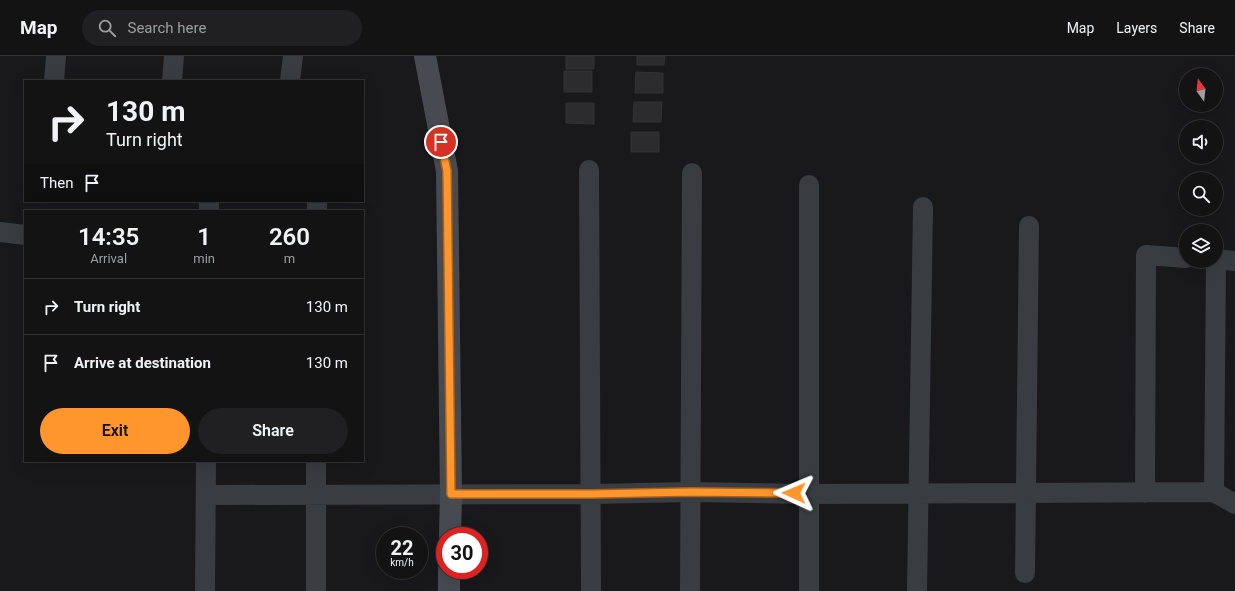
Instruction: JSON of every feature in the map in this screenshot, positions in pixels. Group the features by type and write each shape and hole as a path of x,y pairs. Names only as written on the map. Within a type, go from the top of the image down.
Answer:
{"street":[{"path":"54,80 56,56"},
{"path":"172,80 174,56"},
{"path":"290,80 292,56"},
{"path":"425,56 447,171 450,527"},
{"path":"590,170 591,591"},
{"path":"690,591 692,173"},
{"path":"809,185 809,591"},
{"path":"917,591 923,207"},
{"path":"1025,573 1029,226"},
{"path":"0,232 24,235"},
{"path":"1145,493 1146,255 1179,257"},
{"path":"1223,260 1235,260"},
{"path":"1214,492 1216,268"},
{"path":"205,591 206,462"},
{"path":"316,462 316,591"},
{"path":"206,495 591,494 691,492 809,494 1214,492 1235,504"},
{"path":"449,579 449,591"}],"building":[{"path":"566,56 594,56 594,69 566,69"},
{"path":"637,56 665,56 664,65 637,65"},
{"path":"564,71 592,71 592,92 564,92"},
{"path":"636,72 663,73 663,93 635,93"},
{"path":"634,102 662,102 661,122 633,122"},
{"path":"566,103 594,103 594,124 566,123"},
{"path":"631,132 659,132 659,152 631,152"}],"route":[{"path":"441,142 447,171 451,494 691,492 794,493"}]}
